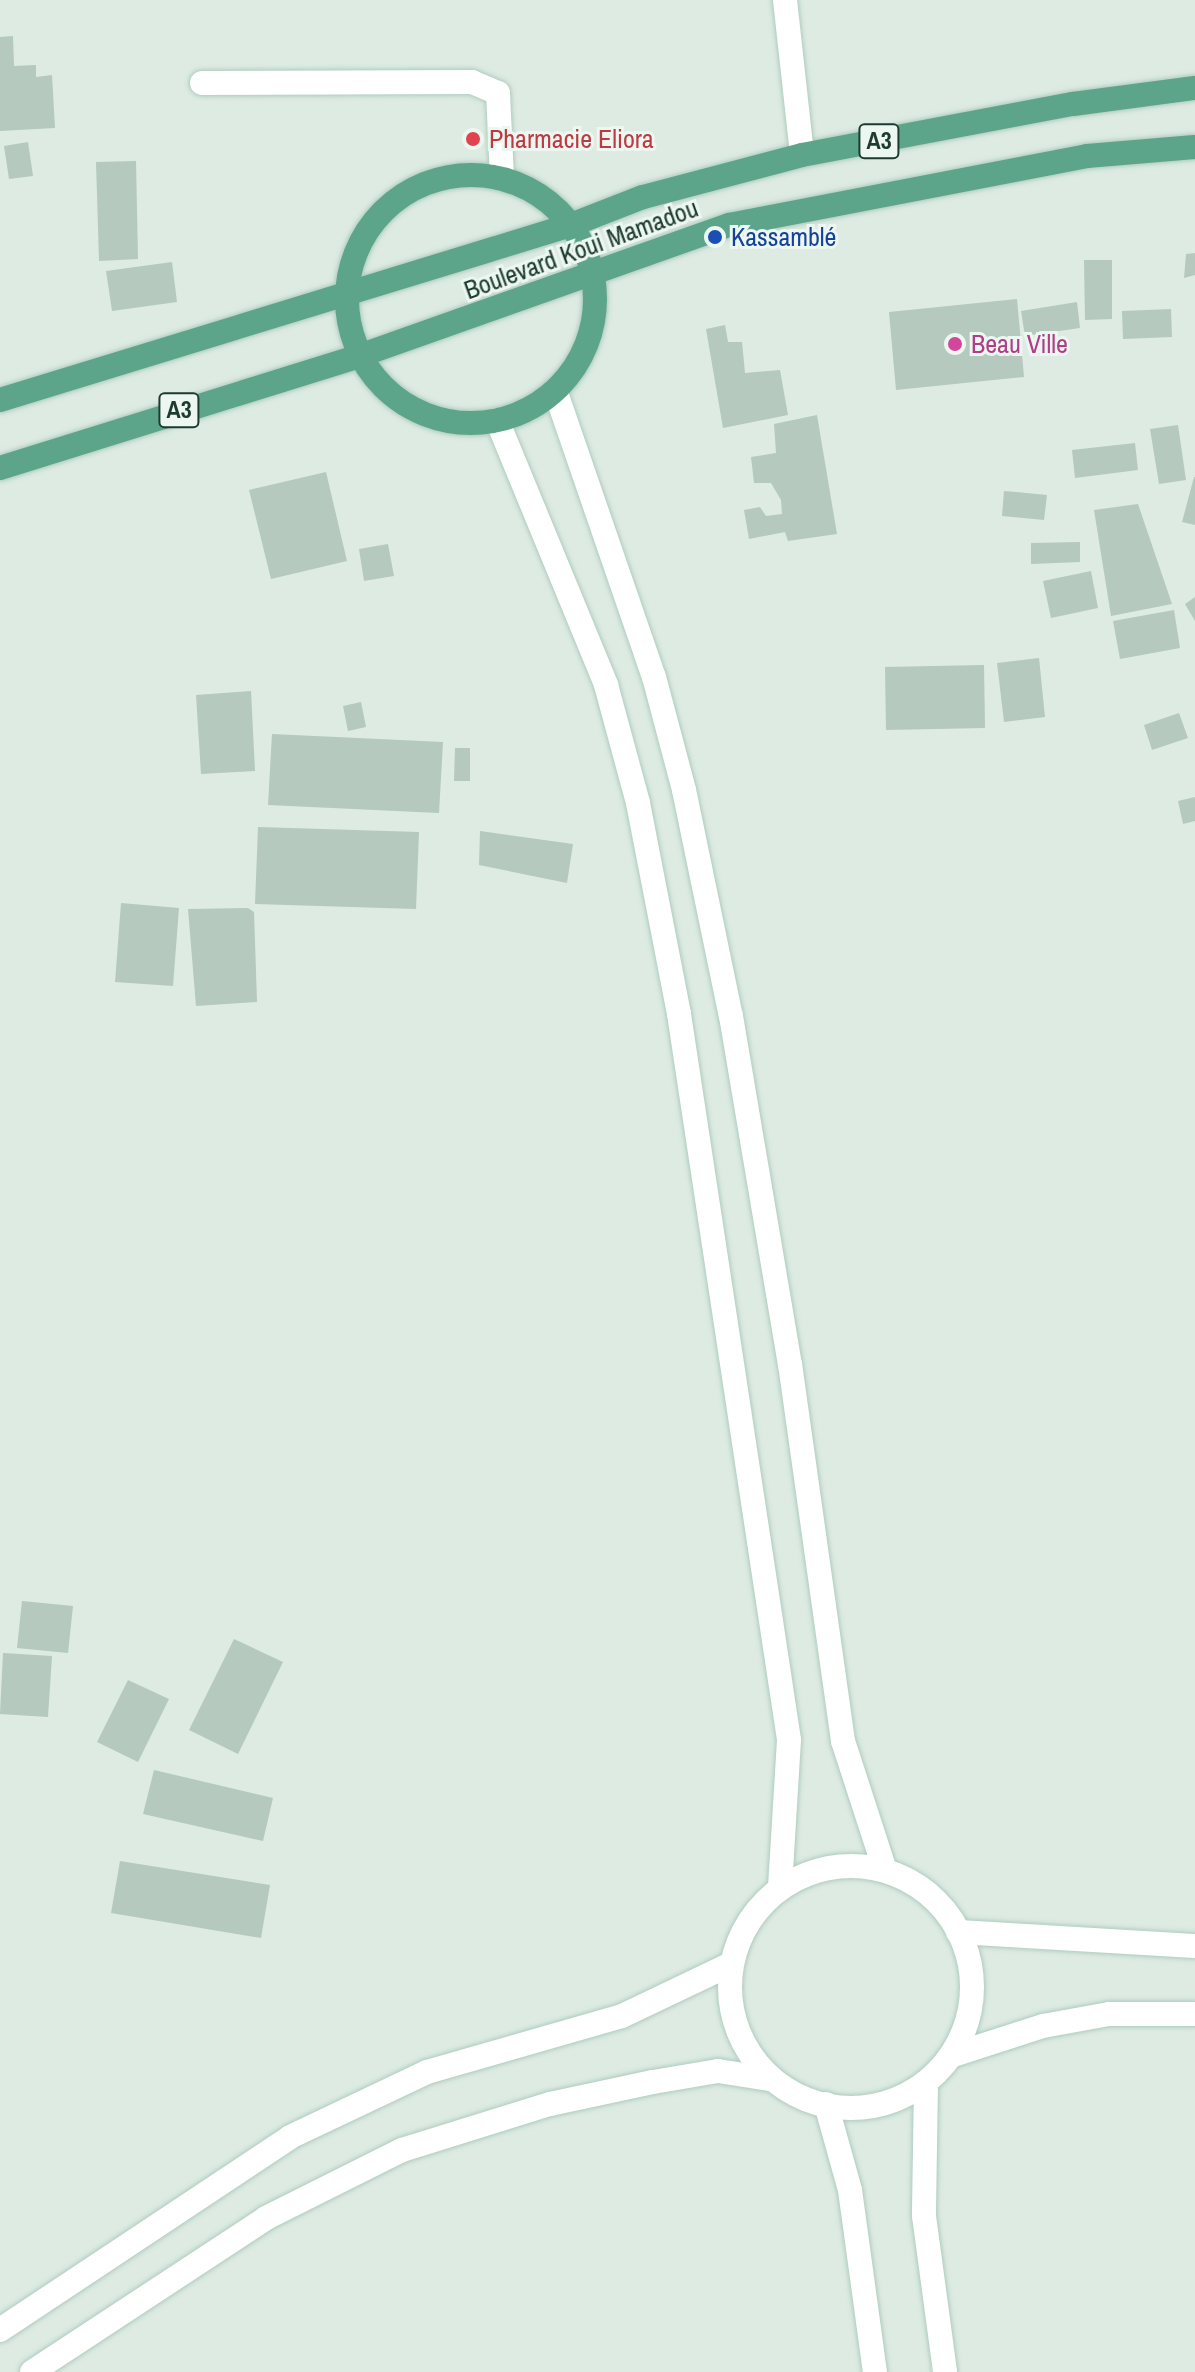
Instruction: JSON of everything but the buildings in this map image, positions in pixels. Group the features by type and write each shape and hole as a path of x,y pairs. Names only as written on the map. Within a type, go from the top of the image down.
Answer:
{"main road":[{"path":"785,0 802,155"},
{"path":"202,83 472,82 498,93 502,179"},
{"name":"Boulevard Koui Mamadou","path":"0,400 571,225 643,197 802,155 1073,104 1195,88"},
{"name":"Boulevard Koui Mamadou","path":"0,468 359,356 594,277 729,225 890,190 1087,156 1195,147"},
{"path":"454,177 502,179 540,197 571,225 594,277 595,308 589,339 555,390 528,409 497,420 456,423 417,411 384,388 359,356 349,325 346,292 354,257 371,224 397,199 430,182 454,177"},
{"path":"555,390 649,662 684,790 731,1016 777,1288 843,1741 885,1870"},
{"path":"497,420 606,685 638,803 673,984 789,1740 780,1888"},
{"path":"32,2372 266,2218 402,2150 550,2104 718,2071 770,2079 806,2100 848,2109 889,2103 926,2083 953,2055 969,2020 973,1982 958,1932 947,1912 919,1886 885,1870 836,1867 812,1872 780,1888 757,1909 731,1964 730,2006 739,2033 770,2079"},
{"path":"958,1932 1195,1946"},
{"path":"0,2330 290,2137 427,2072 622,2016 731,1964"},
{"path":"953,2055 1043,2026 1109,2014 1195,2014"},
{"path":"926,2083 924,2216 945,2372"},
{"path":"826,2104 850,2190 875,2372"}],"place":[{"name":"Pharmacie Eliora","path":"473,139"},
{"name":"Kassamblé","path":"715,237"},
{"name":"Beau Ville","path":"955,344"}]}
